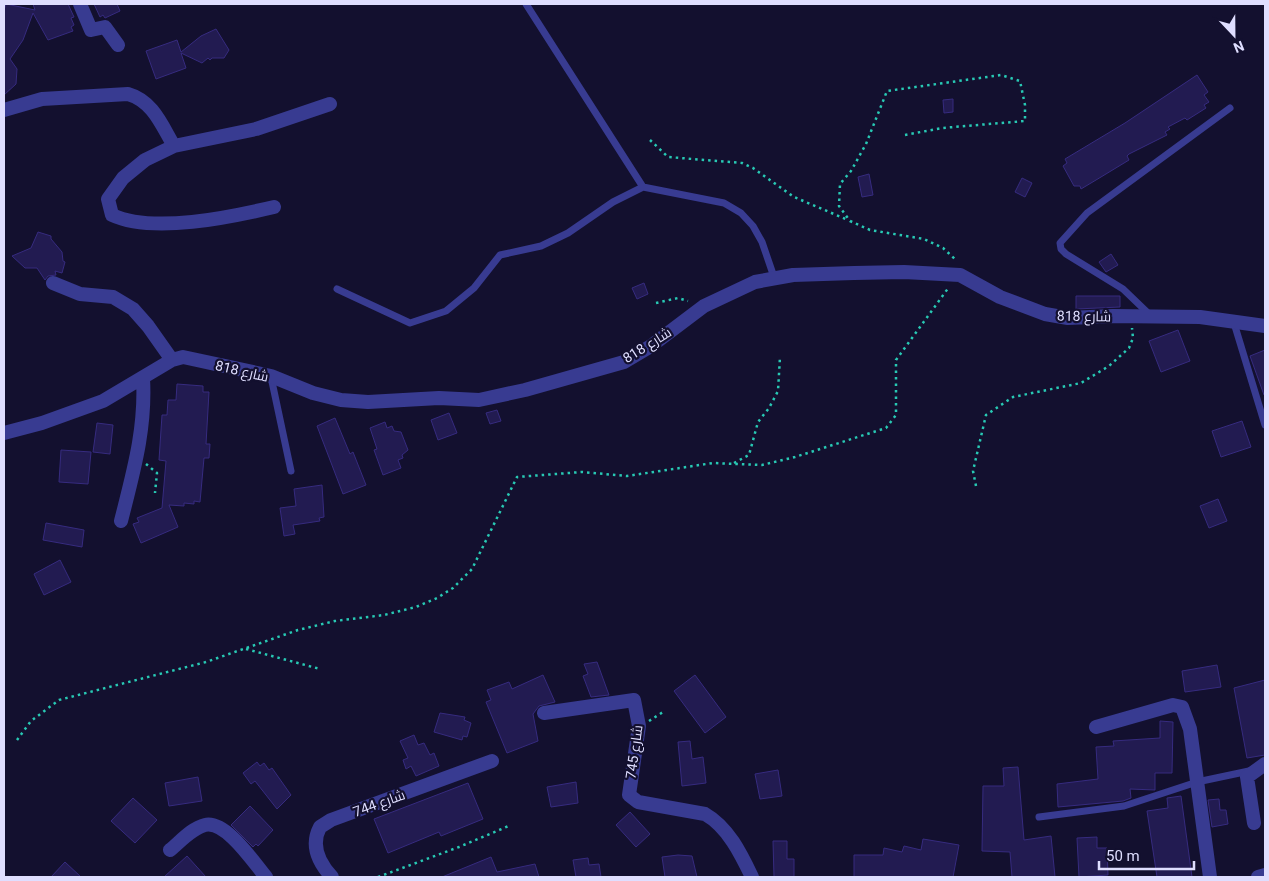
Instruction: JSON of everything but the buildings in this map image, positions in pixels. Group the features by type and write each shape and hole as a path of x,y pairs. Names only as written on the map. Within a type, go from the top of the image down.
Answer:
{"street":[{"path":"80,4 91,30 105,26 118,45"},
{"path":"4,110 42,99 128,94 140,97 153,111 174,146"},
{"path":"274,207 235,216 170,222 139,222 112,215 108,199 123,178 145,160 174,146 256,129 330,104"},
{"name":"شارع 818","path":"172,360 183,357 271,376 313,393 342,400 368,402 439,398 479,400 525,390 624,362 651,346 704,306 754,282 774,277 904,272 960,275 1000,296 1045,314 1068,318 1131,316 1200,317 1265,326"},
{"path":"4,433 80,410 102,401 172,360 148,326 133,309 113,297 80,294 52,283"},
{"path":"122,522 142,433 143,378"},
{"name":"شارع 745","path":"544,713 634,700 639,726 629,795 638,802 705,814 714,819 729,836 752,877"},
{"path":"1096,727 1173,705 1182,707 1190,729 1210,877"},
{"name":"شارع 744","path":"332,877 316,855 315,843 320,827 331,820 492,761"},
{"path":"1254,823 1247,777 1260,768"},
{"path":"170,850 196,829 206,825 214,825 225,831 243,849 266,877"},
{"path":"1258,877 1265,875"}],"lane":[{"path":"526,4 643,187"},
{"path":"1151,316 1123,289 1066,254 1061,249 1060,242 1087,212 1230,108"},
{"path":"337,289 410,323 428,318 446,311 474,288 500,255 541,246 568,233 613,202 643,187 724,203 741,213 753,226 762,242 774,277"},
{"path":"1234,323 1265,426"},
{"path":"271,376 291,471"},
{"path":"1039,817 1124,806 1197,782 1260,768"}],"path":[{"path":"650,140 668,157 742,163 753,168 794,197 850,221"},
{"path":"656,303 678,298 704,306"},
{"path":"976,486 972,471 986,415 1013,397 1081,383 1109,366 1129,348 1132,338 1131,316"},
{"path":"733,464 749,455 758,422 769,408 778,391 780,357"},
{"path":"136,460 152,467 157,473 155,493"},
{"path":"17,740 31,721 59,700 206,662 298,630 335,621 384,615 416,607 437,598 453,588 472,569 517,477 582,472"},
{"path":"244,649 320,669"},
{"path":"378,877 511,825"}]}
